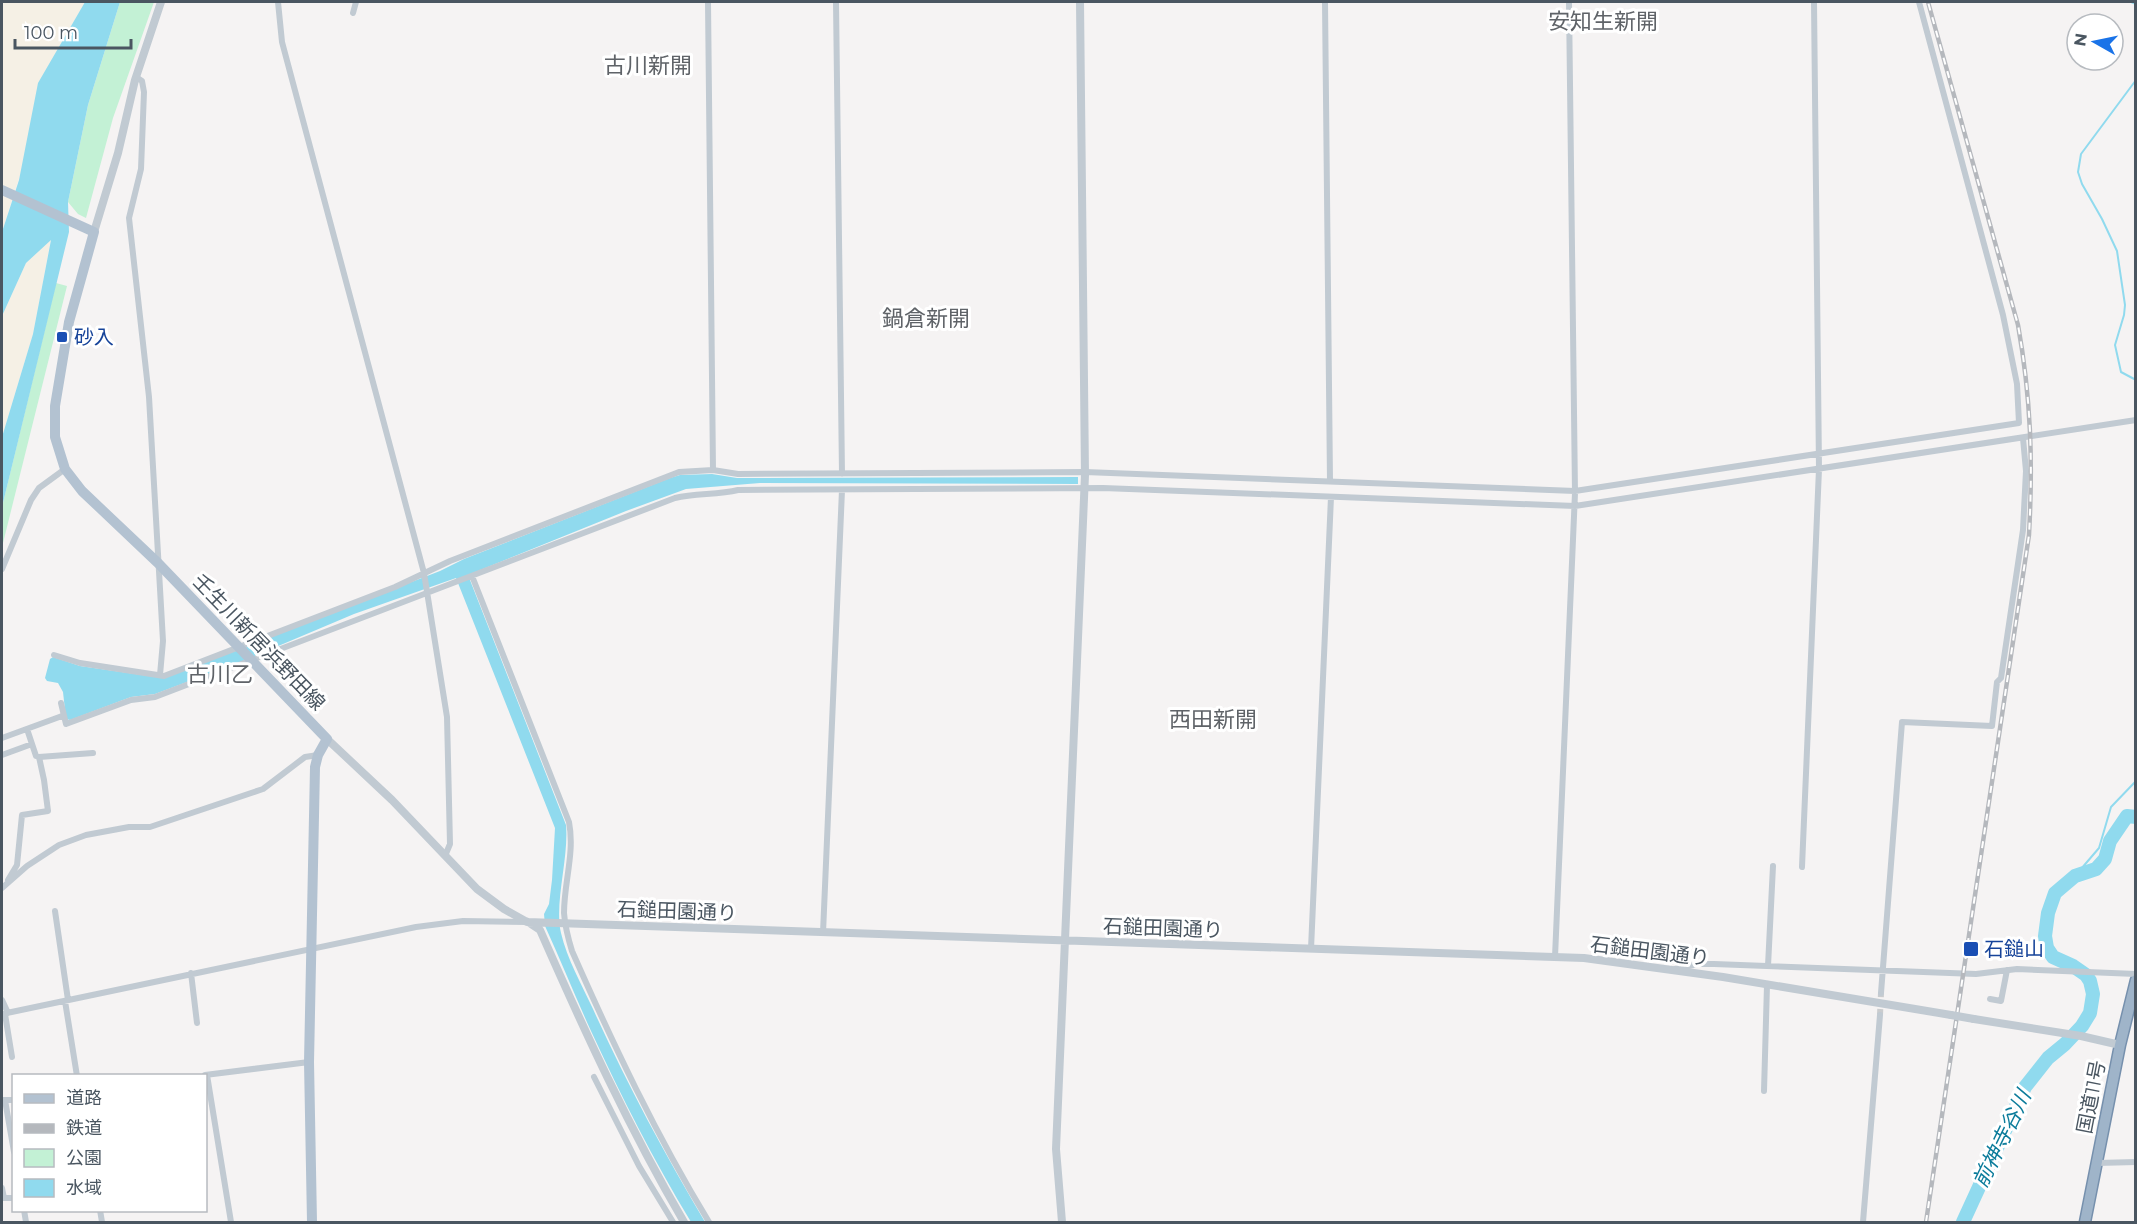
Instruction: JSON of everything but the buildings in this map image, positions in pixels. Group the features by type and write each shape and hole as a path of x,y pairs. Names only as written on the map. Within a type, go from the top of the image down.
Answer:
{"highway":[{"name":"国道11号","path":"2085,1222 2120,1045 2136,980"}],"main road":[{"path":"2,190 89,229"},
{"name":"壬生川新居浜野田線","path":"89,229 69,322 55,406 55,437 65,469 81,491 158,563 327,739 318,755 315,767 309,1062 312,1222"}],"street":[{"path":"89,229 118,153 136,77 161,2"},
{"path":"278,2 282,42 424,574 447,717 450,844 445,856"},
{"path":"353,13 356,2"},
{"path":"708,2 713,470"},
{"path":"836,2 842,474"},
{"path":"1062,1222 1056,1149 1085,488 1080,2"},
{"path":"1325,2 1330,481"},
{"path":"1555,957 1575,505 1569,2"},
{"path":"1802,867 1819,467 1814,2"},
{"path":"54,654 80,663 164,676 395,587 450,561 679,472 713,470 738,474 1085,474 1330,481 1575,492 2019,423 2017,384 2004,315 1919,2"},
{"path":"136,77 142,81 144,92 141,169 129,218 149,397 163,641 160,675"},
{"path":"61,704 66,724 131,700 155,697 675,498 691,494 722,494 738,490 1103,488 1575,505 2136,420"},
{"path":"1881,993 1902,722 1992,726 2022,530 2026,471 2023,438"},
{"path":"2,569 31,500 39,488 65,469"},
{"path":"823,933 842,490"},
{"path":"1311,949 1330,497"},
{"path":"472,576 569,822 572,841 564,911 572,951 609,1035 674,1164 709,1222"},
{"path":"2,738 63,716"},
{"path":"4,886 16,865 22,815 48,811 39,757 36,756 27,729"},
{"name":"石鎚田園通り","path":"327,739 392,800 477,889 504,909 527,922 1584,958 1767,985 2081,1036 2120,1045"},
{"path":"2,755 32,744"},
{"path":"39,757 93,753"},
{"path":"4,886 44,854 76,838 119,828 150,827 263,789 305,757 318,755"},
{"path":"1768,966 1773,866"},
{"path":"55,911 77,1074"},
{"path":"5,1014 191,973 440,923 527,922 540,930 621,1108 684,1222"},
{"path":"1671,970 1698,964 1976,974 2007,970 2136,974"},
{"path":"1990,999 2001,1001 2007,970"},
{"path":"191,973 196,1023"},
{"path":"1764,1091 1767,985"},
{"path":"2,1000 12,1057"},
{"path":"1863,1222 1880,1015"},
{"path":"207,1075 309,1062"},
{"path":"594,1077 639,1166 673,1222"},
{"path":"207,1086 231,1222"},
{"path":"3,1100 12,1143"},
{"path":"2097,1163 2136,1162"},
{"path":"2,1188 3,1198"}],"green space":[{"path":"120,2 154,2 113,118 86,218 78,214 68,202 88,105"},
{"path":"56,283 67,286 2,547 2,507"}],"sand":[{"path":"2,2 85,2 62,42 2,232"},
{"path":"51,239 33,334 2,437 2,316 26,263"}],"water":[{"path":"85,2 120,2 88,105 68,202 69,232 2,507 2,437 33,334 51,240 26,263 2,316 2,232 19,180 38,83"},
{"path":"712,474 737,478 1078,477 1078,484 760,483 686,489 468,575 566,825 566,852 559,921 567,952 632,1090 705,1222 691,1222 614,1080 545,926 544,914 549,904 552,880 555,828 456,578 354,614 243,661 155,694 131,697 70,720 66,719 63,692 58,683 47,681 45,678 50,659 53,657 80,666 163,678 440,571 464,559 670,478 680,475"}],"waterway":[{"path":"2131,2 2136,4"},
{"path":"2136,80 2081,154 2078,172 2117,251 2125,305 2115,345 2121,372 2136,380"},
{"path":"2075,876 2099,848 2111,807 2136,781"},
{"name":"前神寺谷川","path":"1963,1222 2025,1087 2048,1058 2082,1026 2090,1013 2093,994 2090,981 2086,975 2073,966 2053,957 2047,948 2045,936 2048,913 2055,893 2075,876 2096,869 2105,859 2110,841 2127,816 2136,817"}],"tunnel":[{"path":"1880,1015 1881,993"}],"railway":[{"path":"1926,1222 2029,535 2031,481 2028,404 2018,325 1928,2"}],"place":[{"name":"砂入","path":"62,337"},
{"name":"石鎚山","path":"1971,949"}],"district":[{"name":"安知生新開","path":"1603,21"},
{"name":"古川新開","path":"648,65"},
{"name":"鍋倉新開","path":"926,318"},
{"name":"古川乙","path":"220,674"},
{"name":"西田新開","path":"1213,719"}]}
